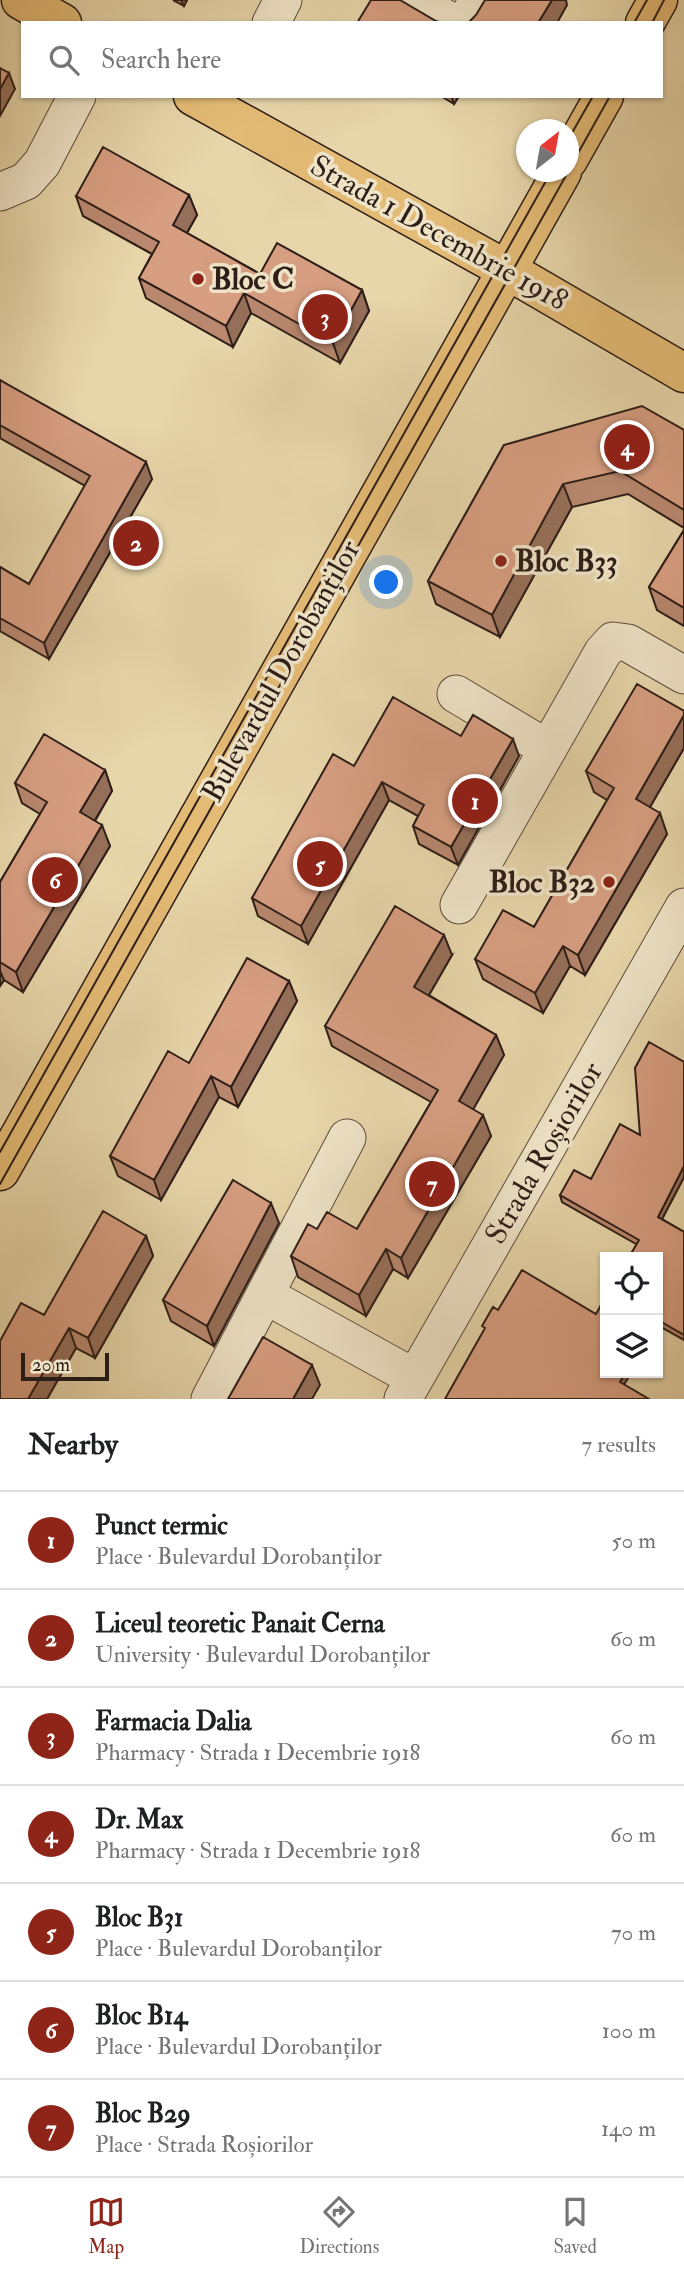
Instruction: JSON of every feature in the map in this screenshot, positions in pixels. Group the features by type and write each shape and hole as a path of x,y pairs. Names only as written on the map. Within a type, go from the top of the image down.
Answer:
{"main road":[{"path":"21,0 58,21"},
{"path":"646,21 658,0"},
{"name":"Strada 1 Decembrie 1918","path":"201,98 231,106 684,373"},
{"path":"579,142 603,98"},
{"name":"Bulevardul Dorobanților","path":"0,1171 556,182"}],"street":[{"path":"272,21 283,0"},
{"path":"414,0 450,21"},
{"path":"466,21 478,0"},
{"path":"0,192 26,181 42,163 76,98"},
{"path":"459,905 603,652 613,641 628,643 684,676"},
{"path":"456,694 548,749"},
{"name":"Strada Roșiorilor","path":"409,1388 674,950 684,907"},
{"path":"211,1399 347,1138"},
{"path":"265,1295 409,1388"}],"building":[{"path":"371,0 400,0 436,21 358,21"},
{"path":"485,0 552,0 539,21 470,21"},
{"path":"0,68 9,73 0,89"},
{"name":"Bloc C","path":"103,147 189,195 173,225 260,274 277,243 362,290 333,343 244,293 226,326 139,278 159,242 76,196"},
{"path":"0,380 146,462 44,643 0,618 0,567 29,584 90,476 0,425"},
{"name":"Bloc B33","path":"642,406 684,430 684,510 620,471 563,484 492,615 428,581 504,445"},
{"path":"684,530 684,608 649,587"},
{"name":"Bloc B32","path":"637,684 684,711 636,799 660,813 578,955 563,946 535,993 475,959 503,910 534,927 614,788 586,771"},
{"path":"393,697 461,736 473,715 513,739 451,847 413,826 424,805 382,782 301,926 252,898 333,754 354,766"},
{"path":"44,734 105,770 80,812 102,825 16,972 0,962 0,882 47,802 15,783"},
{"path":"395,906 444,935 414,987 496,1035 459,1101 483,1115 401,1258 386,1249 359,1295 291,1256 308,1224 317,1229 327,1212 357,1229 438,1090 325,1026"},
{"path":"247,958 289,981 231,1087 211,1076 154,1180 110,1156 168,1051 189,1063"},
{"path":"649,1042 684,1062 684,1166 658,1217 684,1232 684,1335 663,1323 663,1252 632,1252 639,1240 560,1195 574,1170 591,1179 620,1124 640,1135 635,1068"},
{"path":"233,1180 271,1203 207,1326 163,1300"},
{"path":"103,1211 146,1236 88,1338 69,1328 28,1399 0,1399 0,1341 21,1303 44,1315"},
{"path":"522,1270 596,1314 600,1307 600,1378 622,1378 620,1382 649,1399 445,1399 485,1328 482,1326 493,1307 498,1310"},
{"path":"263,1337 312,1365 293,1399 228,1399"}],"tram line":[{"path":"635,21 647,0"},
{"path":"653,21 664,0"},
{"path":"579,121 592,98"},
{"path":"579,151 609,98"},
{"path":"0,1152 545,182"},
{"path":"0,1184 562,182"}],"place":[{"name":"Bloc C","path":"198,279"},
{"name":"Farmacia Dalia","path":"325,317"},
{"name":"Dr. Max","path":"627,447"},
{"name":"Liceul teoretic Panait Cerna","path":"136,543"},
{"name":"Bloc B33","path":"501,561"},
{"name":"Punct termic","path":"475,801"},
{"name":"Bloc B31","path":"320,864"},
{"name":"Bloc B14","path":"55,880"},
{"name":"Bloc B32","path":"609,882"},
{"name":"Bloc B29","path":"432,1184"}]}
